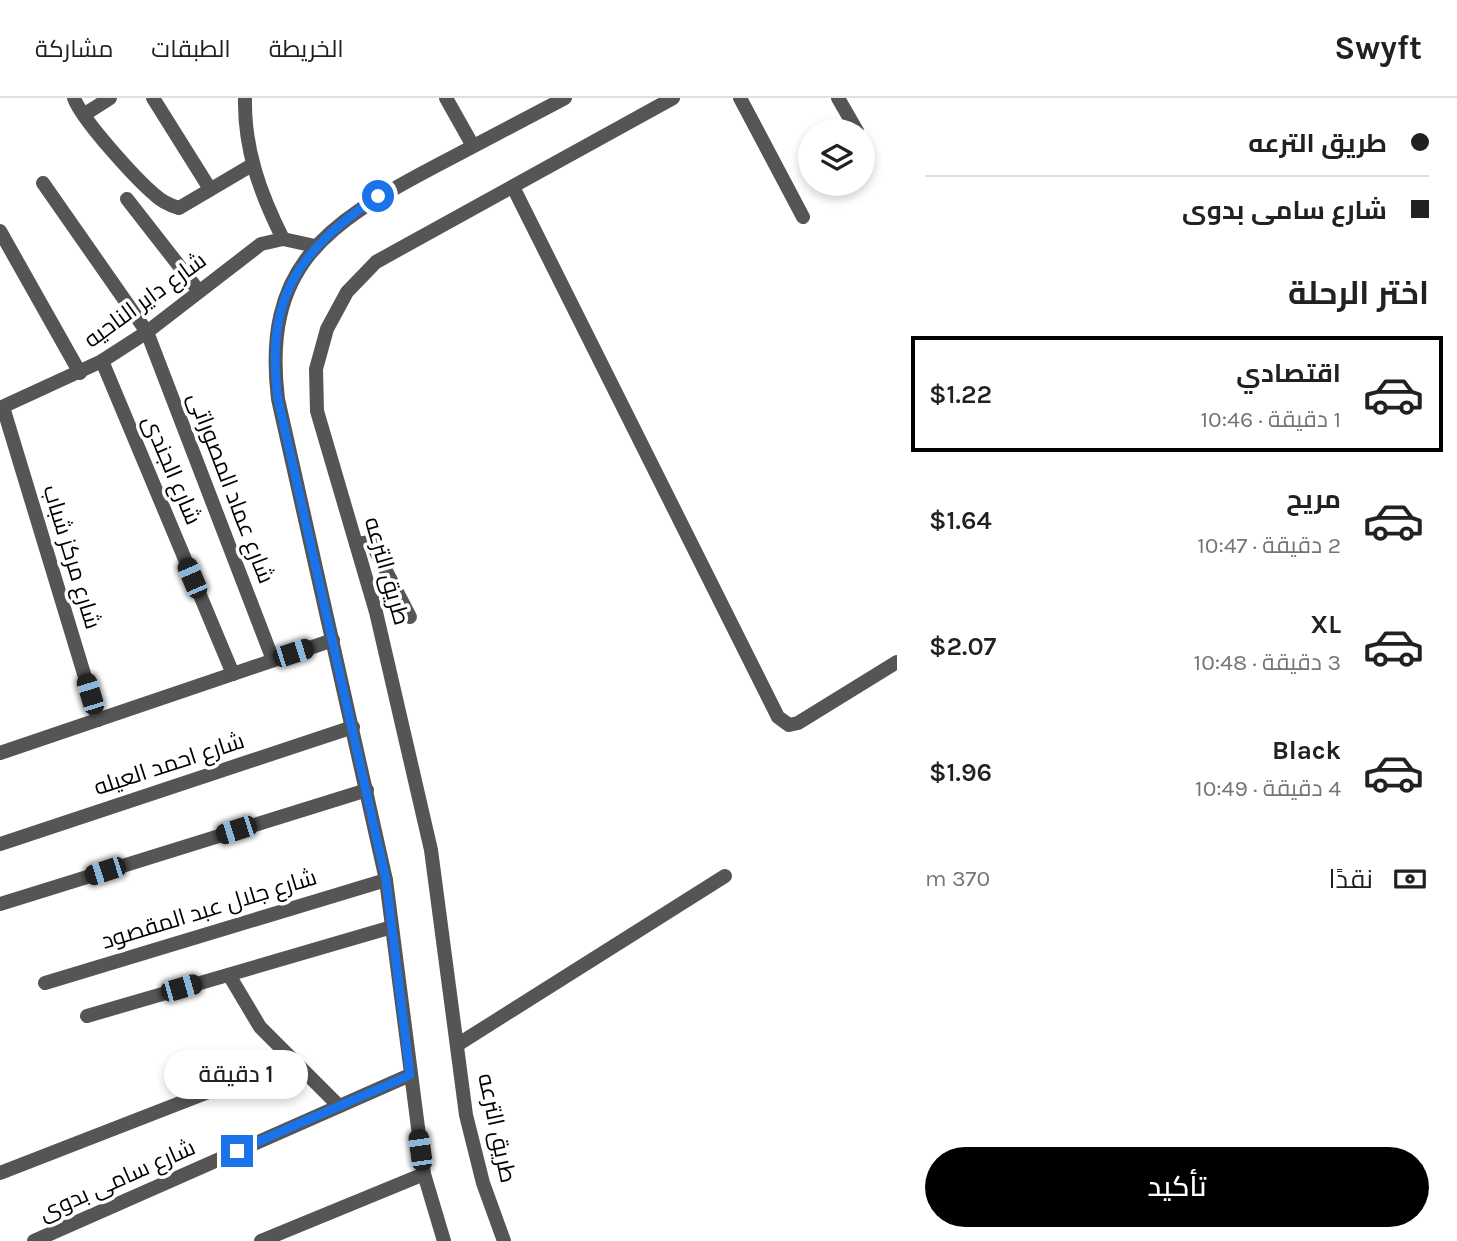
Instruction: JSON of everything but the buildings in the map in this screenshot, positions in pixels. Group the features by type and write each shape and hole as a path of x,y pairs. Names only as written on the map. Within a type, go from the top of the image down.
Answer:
{"street":[{"path":"74,98 154,195 167,205 179,208 252,164"},
{"path":"85,114 110,98"},
{"path":"152,98 210,189"},
{"path":"244,98 252,164 265,203 283,239 315,246"},
{"path":"446,98 473,146"},
{"path":"444,1241 424,1174 386,880 278,399 273,359 278,318 292,280 315,246 378,196 565,98"},
{"name":"طريق الترعه","path":"504,1241 483,1183 469,1126 431,850 376,612 317,411 316,369 327,329 347,292 376,262 673,98"},
{"path":"740,98 803,217"},
{"path":"838,98 850,119"},
{"name":"شارع عماد المصوراتى","path":"43,183 147,332 273,660"},
{"path":"513,187 778,717 789,725 798,723 897,662"},
{"path":"127,199 198,290"},
{"path":"0,231 80,373"},
{"name":"شارع داير الناحيه","path":"1,407 102,361 147,332 261,244 283,239"},
{"name":"شارع الجندى","path":"102,361 233,674"},
{"name":"شارع مركز شباب","path":"1,407 98,720"},
{"path":"356,544 371,542 410,617"},
{"path":"0,753 333,640"},
{"name":"شارع احمد العيله","path":"0,844 353,727"},
{"path":"0,904 366,790"},
{"path":"457,1045 725,876"},
{"name":"شارع جلال عبد المقصود","path":"45,983 386,880"},
{"path":"87,1016 392,927"},
{"path":"229,975 260,1027 339,1106"},
{"path":"0,1173 291,1060"},
{"name":"شارع سامى بدوى","path":"34,1241 410,1075"},
{"path":"261,1241 424,1174"}],"route":[{"path":"237,1151 410,1075 386,880 278,399 273,359 278,318 292,280 315,246 345,219 378,196"}]}
